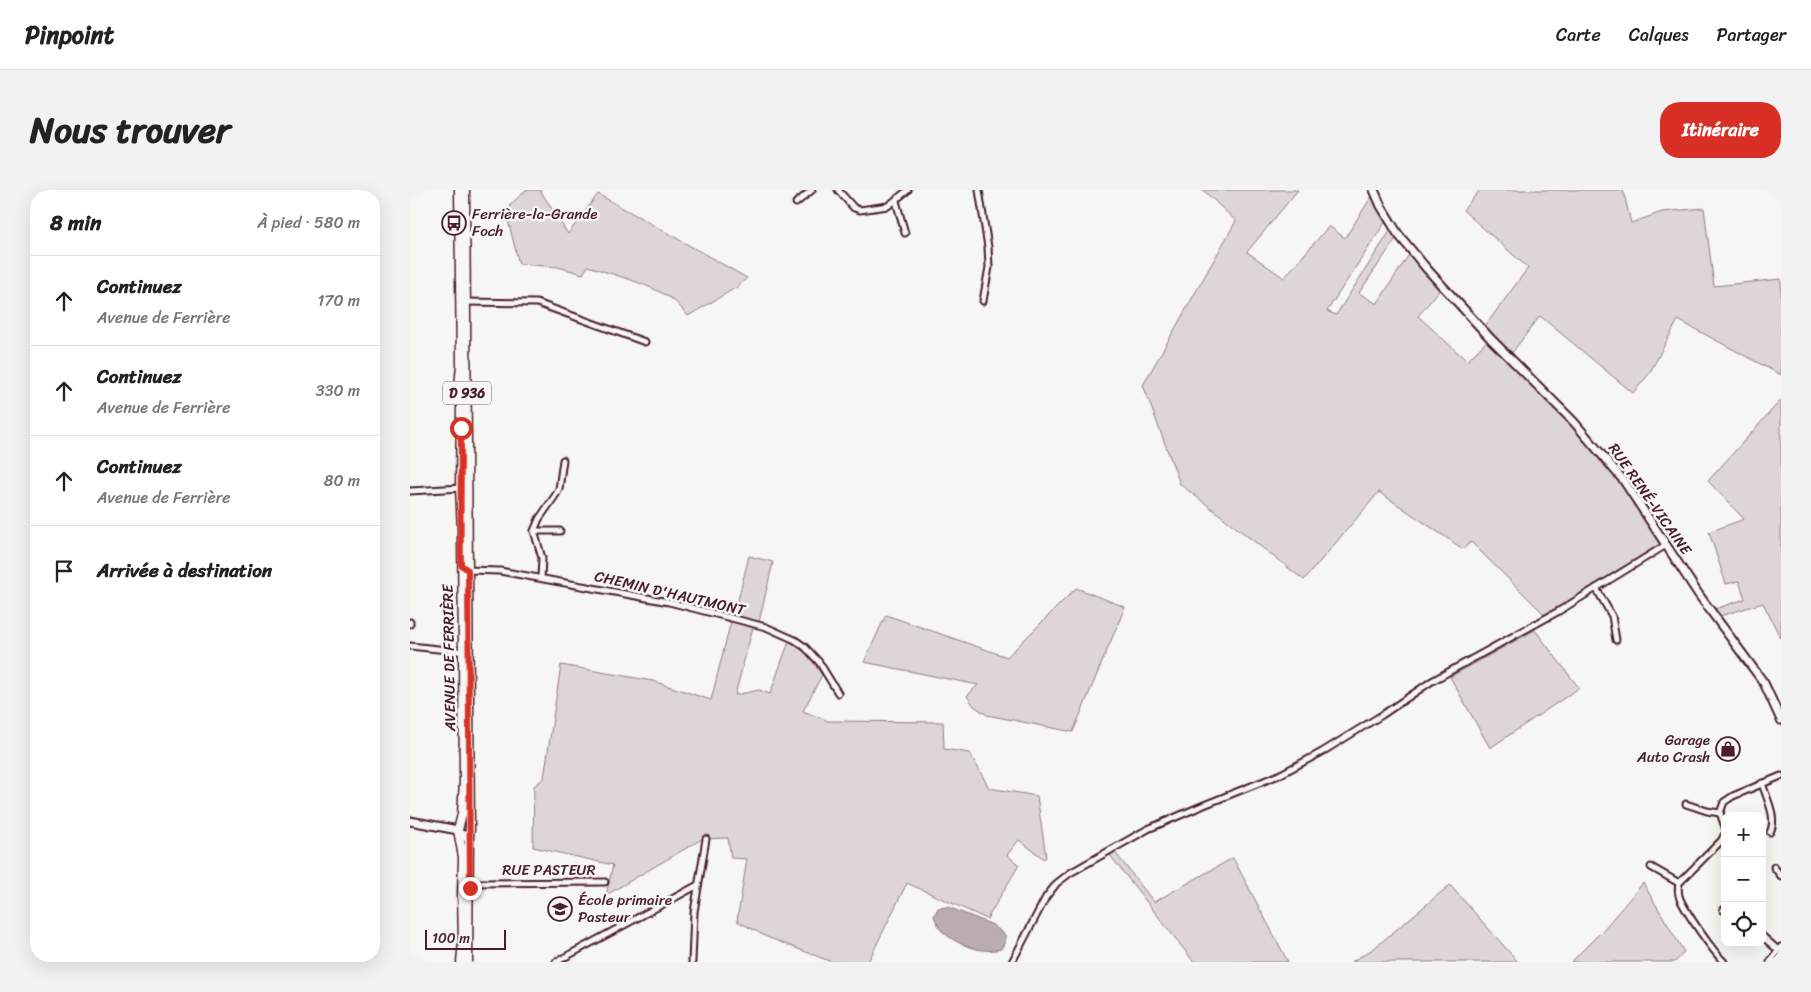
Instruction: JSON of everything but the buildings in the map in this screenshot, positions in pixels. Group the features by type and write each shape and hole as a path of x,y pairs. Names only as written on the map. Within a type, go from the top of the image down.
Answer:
{"main road":[{"name":"AVENUE DE FERRIÈRE","path":"459,190 462,301"},
{"name":"AVENUE DE FERRIÈRE","path":"461,962 469,830 463,652 464,487 459,386 465,190"},
{"name":"AVENUE DE FERRIÈRE","path":"465,568 462,578 464,803 459,830 466,883 468,962"},
{"path":"459,830 466,825 469,830"}],"street":[{"path":"796,204 812,190"},
{"path":"838,190 854,208 860,210 888,206 908,190"},
{"path":"979,190 988,247 989,267 983,301"},
{"name":"RUE RENÉ-VICAINE","path":"1374,190 1390,220 1409,248 1467,314 1589,438 1631,490 1707,606 1764,683 1781,720"},
{"path":"896,201 905,233"},
{"path":"462,301 538,303 645,342"},
{"path":"541,578 542,558 534,531 539,519 559,489 563,460"},
{"path":"410,491 464,487"},
{"path":"534,531 560,531"},
{"path":"1012,962 1046,897 1057,883 1070,873 1148,829 1204,804 1279,775 1347,737 1432,681 1559,611 1666,545"},
{"name":"CHEMIN D'HAUTMONT","path":"465,568 500,571 669,602 766,627 795,640 805,647 819,662 838,693"},
{"path":"1596,588 1612,616 1616,640"},
{"path":"410,646 463,652"},
{"path":"1686,804 1720,813 1724,802 1733,796 1781,776"},
{"path":"1762,783 1774,827 1770,832"},
{"path":"410,821 459,830"},
{"path":"692,962 694,912 706,840"},
{"path":"1721,841 1679,883 1680,898 1717,956 1724,962"},
{"path":"1651,867 1679,883"},
{"path":"1774,867 1781,876"},
{"name":"RUE PASTEUR","path":"466,883 605,882"},
{"path":"556,962 698,885"},
{"path":"1766,939 1780,948 1770,962"}],"shaded area":[{"path":"526,190 540,190 568,234 598,194 747,278 737,287 688,316 674,301 662,293 588,266 583,274 558,267 519,264 508,220 510,205"},
{"path":"1203,190 1298,190 1247,252 1284,278 1329,226 1345,238 1372,196 1386,221 1327,311 1336,315 1392,228 1397,237 1359,293 1377,304 1410,253 1439,291 1418,316 1467,361 1488,340 1586,441 1628,493 1660,544 1545,615 1471,542 1463,549 1379,492 1304,580 1180,484 1143,385 1236,221"},
{"path":"1480,190 1623,190 1631,223 1662,212 1704,208 1714,286 1781,279 1781,375 1678,320 1649,374 1633,393 1540,316 1511,354 1485,326 1528,268 1463,210"},
{"path":"1781,400 1781,639 1763,603 1720,616 1715,609 1745,599 1739,581 1726,584 1709,532 1744,519 1708,481"},
{"path":"749,556 773,562 759,622 734,616"},
{"path":"1076,588 1125,607 1073,732 987,715 974,706 967,696 978,685 864,662 886,615 1007,657"},
{"path":"731,621 753,627 735,695 759,690 770,694 789,641 807,654 822,675 803,711 828,721 943,722 944,749 970,753 989,788 1037,796 1046,857 1044,859 1019,840 1007,855 1019,865 987,919 907,883 868,962 832,962 767,937 737,921 747,859 731,858 728,838 702,839 606,895 613,865 533,847 534,786 544,778 561,665 653,681 711,700"},
{"path":"1535,630 1579,688 1490,748 1450,677"},
{"path":"1114,851 1154,902 1233,858 1288,962 1194,962 1109,854"},
{"path":"1643,883 1684,952 1675,962 1571,962 1603,930"},
{"path":"1450,885 1518,962 1351,962 1373,949"},
{"path":"948,907 993,925 1005,935 1005,942 1001,949 985,950 969,947 947,935 940,929 934,916 938,908"}],"place":[{"name":"Ferrière-la-Grande Foch","path":"454,223"},
{"name":"Garage Auto Crash","path":"1728,749"},
{"name":"École primaire Pasteur","path":"560,909"}],"route":[{"path":"461,428 461,565 468,570 470,888"}]}
